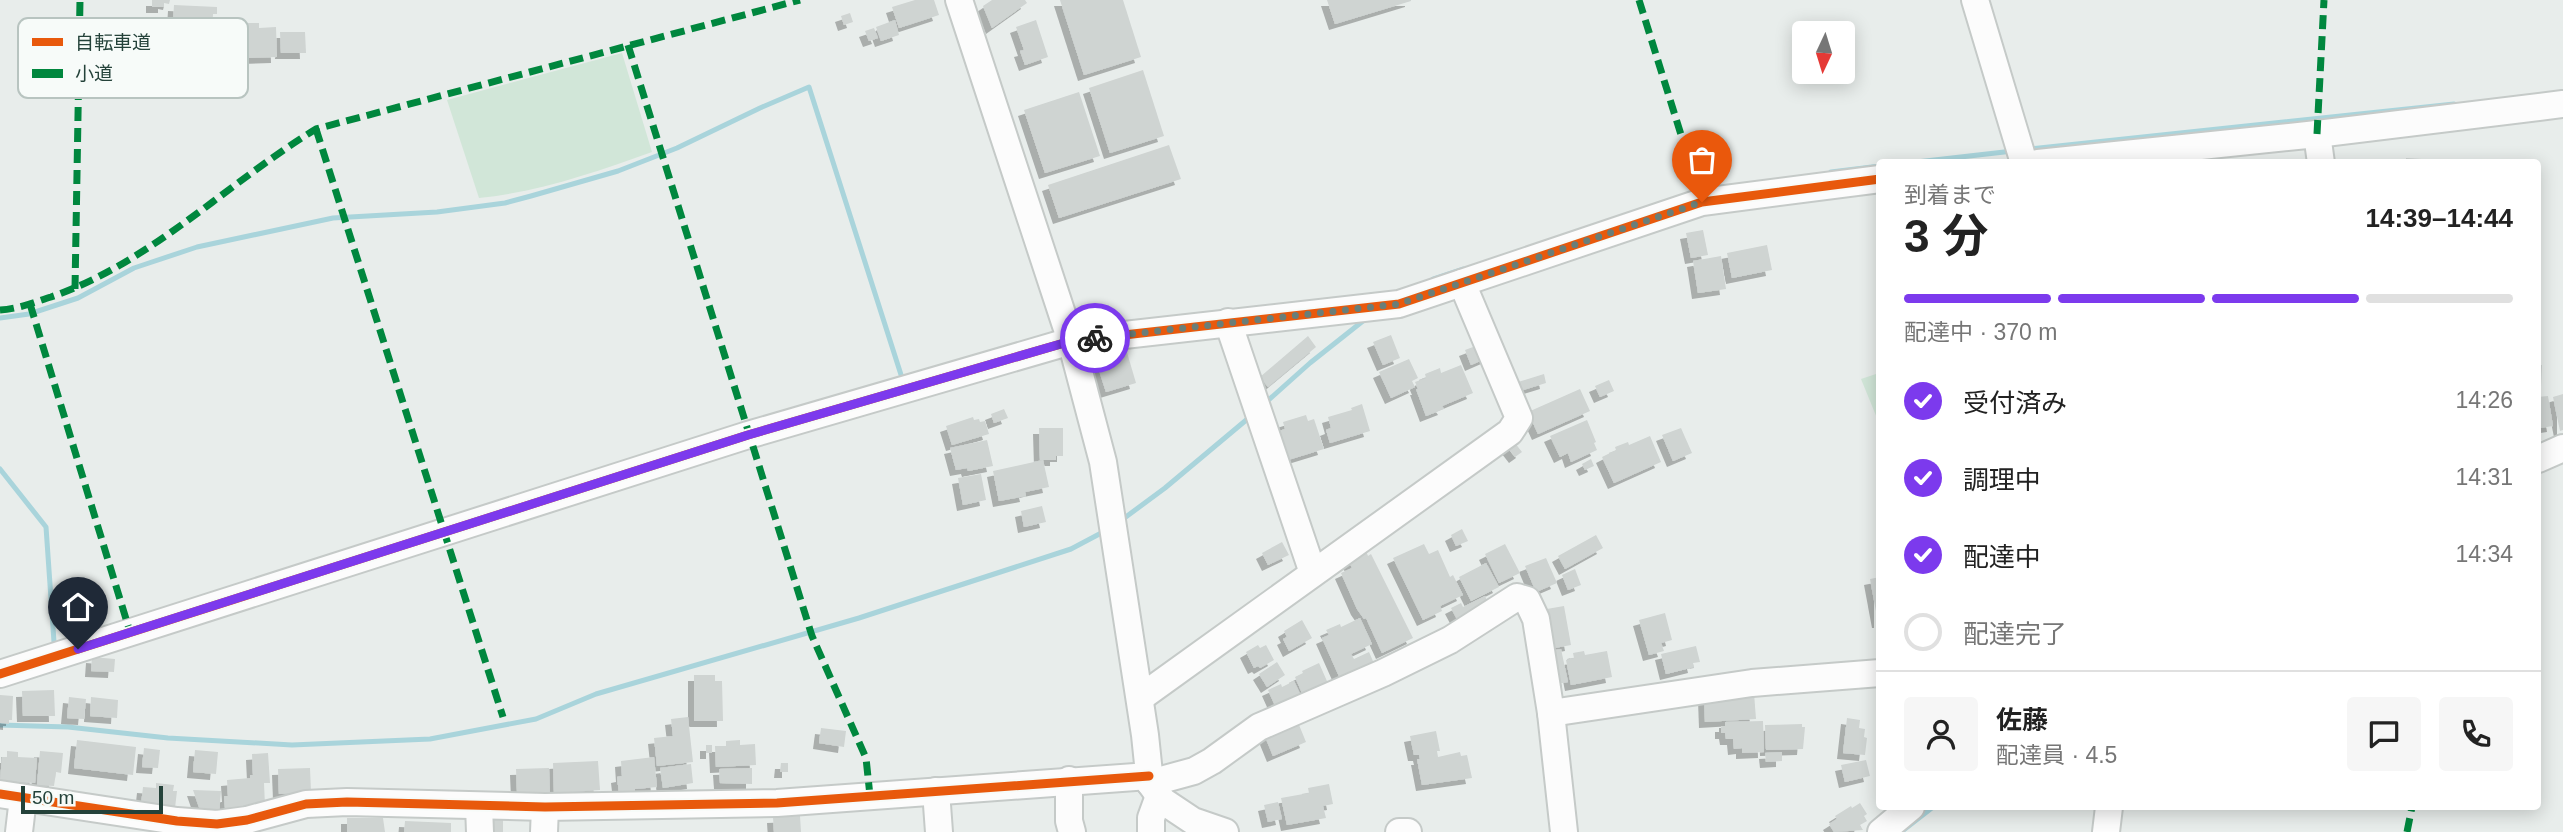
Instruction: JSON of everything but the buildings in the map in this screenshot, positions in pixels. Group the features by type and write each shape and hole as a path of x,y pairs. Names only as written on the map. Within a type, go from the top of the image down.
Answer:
{"street":[{"path":"1975,0 2023,159"},
{"path":"966,3 1071,341 1103,462 1153,785 1151,832"},
{"path":"2104,159 2563,104"},
{"path":"2317,134 2320,159"},
{"path":"0,674 748,435 1071,341 1399,304 1702,202 1876,180"},
{"path":"1140,698 1510,432 1519,418 1462,283"},
{"path":"1228,322 1313,573"},
{"path":"2541,457 2563,448"},
{"path":"19,832 11,796 98,821 217,824 247,820 306,804 347,802 479,806 545,820 1069,780 1153,785 1194,771 1259,727 1428,651 1517,597 1527,600 1536,619 1551,713 1564,832"},
{"path":"1551,713 1752,683 1876,673"},
{"path":"1069,780 1069,821 1072,832"},
{"path":"1153,785 1163,801 1193,821 1225,832"},
{"path":"936,791 939,832"},
{"path":"479,806 480,832"},
{"path":"1881,832 1908,810"},
{"path":"2106,832 2109,810"},
{"path":"1399,832 1408,832"}],"green space":[{"path":"622,53 652,152 545,186 479,198 447,100"},
{"path":"1876,374 1876,416 1861,379"}],"waterway":[{"path":"0,318 29,314 78,298 134,268 197,247 333,218 437,212 505,203 531,196 618,171 677,148 809,87 903,381"},
{"path":"2029,149 2454,104"},
{"path":"1943,159 2013,151"},
{"path":"1831,172 1876,166"},
{"path":"1433,279 1463,269"},
{"path":"1263,405 1368,317"},
{"path":"1119,522 1165,488 1251,416"},
{"path":"0,469 46,527 54,642"},
{"path":"0,725 68,727 168,738 292,745 430,739 536,719 596,694 859,618 1071,549 1105,531"},
{"path":"1901,832 1929,810"}],"marked path":[{"path":"80,0 80,18"},
{"path":"0,310 51,297 122,264 156,243 316,129 800,0"},
{"path":"1639,0 1702,202"},
{"path":"2317,134 2324,0"},
{"path":"628,45 812,636 866,758 870,796"},
{"path":"75,289 78,98"},
{"path":"316,129 503,717"},
{"path":"30,304 130,632"},
{"path":"2407,832 2411,810"}],"cycle path":[{"path":"0,674 748,435 1071,341 1399,304 1702,202 1876,180"},
{"path":"0,794 177,821 217,824 247,820 306,804 347,802 545,807 777,803 1149,776"}],"way so far":[{"path":"1095,338 1399,304 1702,202"}],"route":[{"path":"78,649 748,435 1071,341 1095,338"}]}
